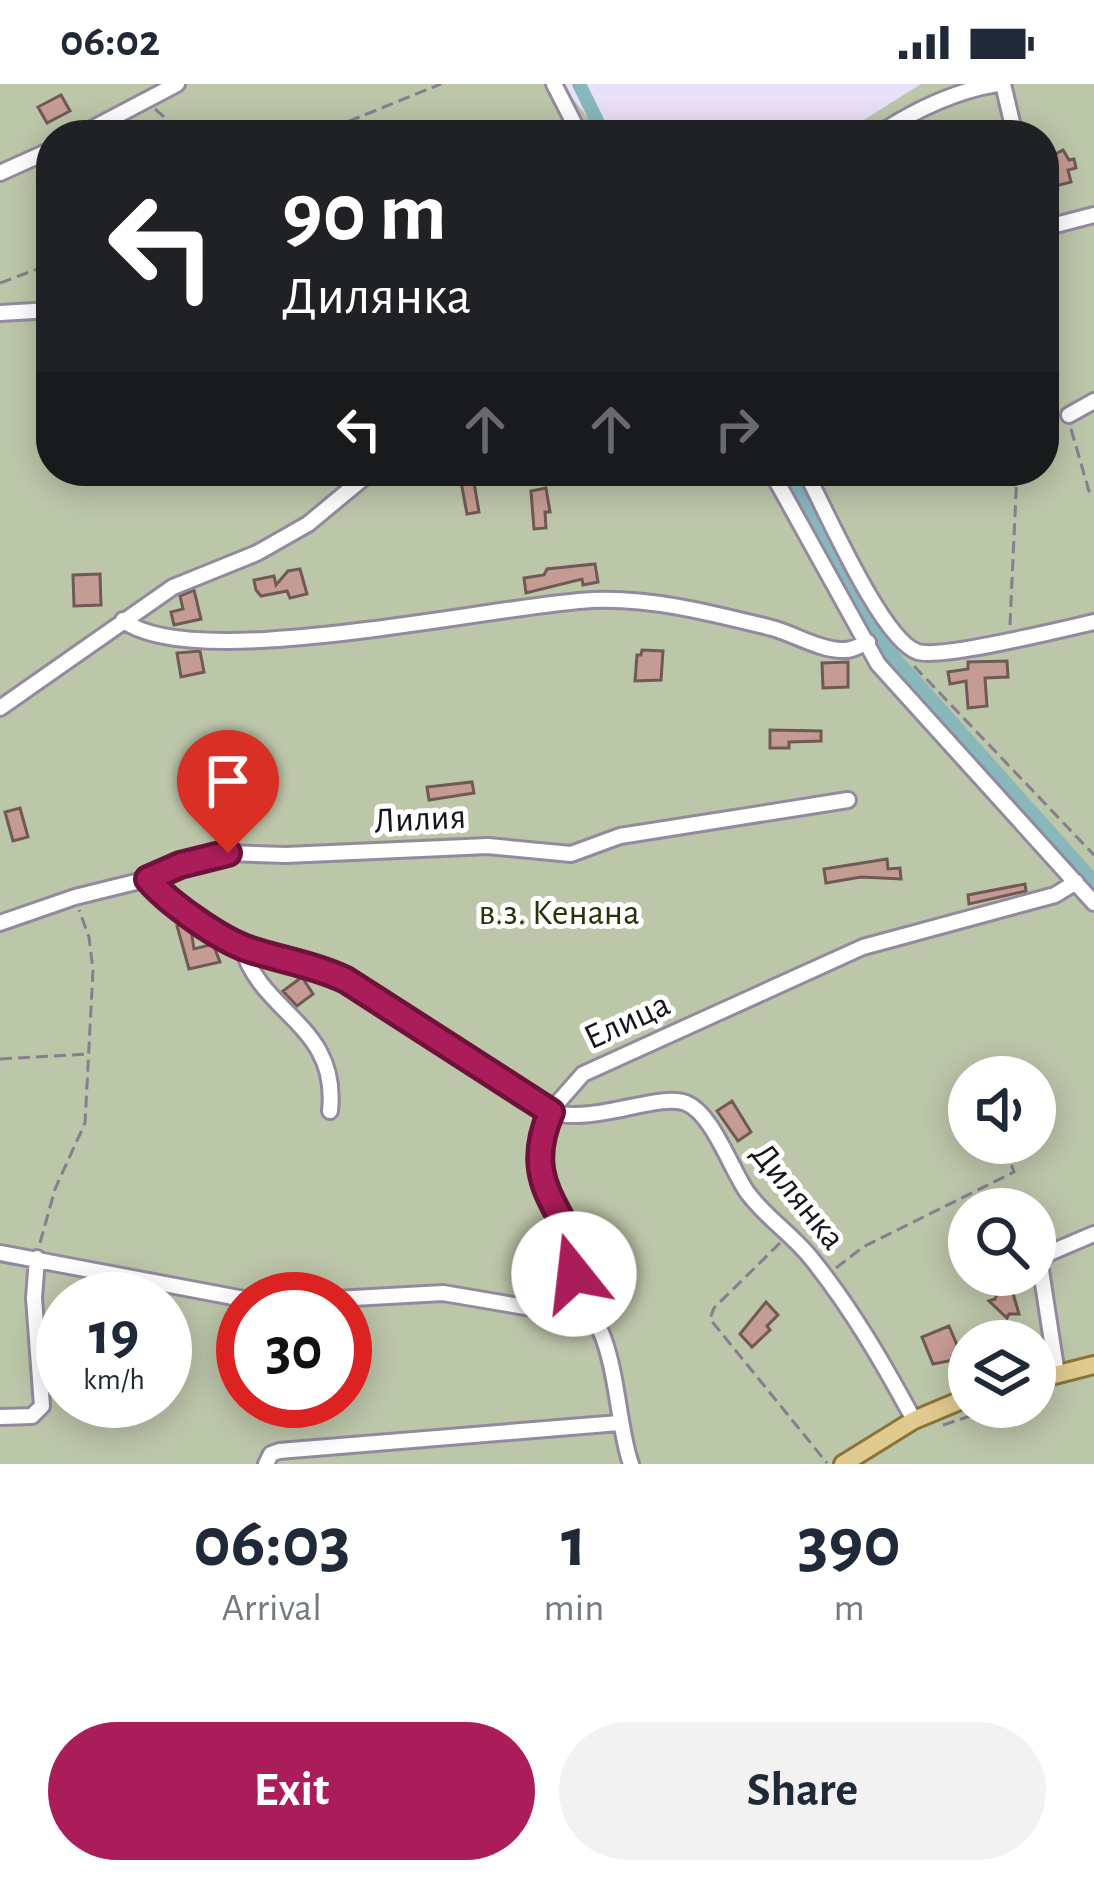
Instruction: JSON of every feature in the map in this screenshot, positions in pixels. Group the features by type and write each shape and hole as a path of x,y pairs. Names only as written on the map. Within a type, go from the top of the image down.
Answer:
{"main road":[{"path":"1057,1375 1094,1365"},
{"path":"843,1464 914,1420 948,1406"}],"street":[{"path":"108,120 177,84"},
{"path":"554,84 572,120"},
{"path":"905,120 973,88 1000,84 1011,120"},
{"path":"0,173 36,157"},
{"path":"1059,224 1094,215"},
{"path":"0,313 36,311"},
{"path":"1069,415 1094,400"},
{"path":"0,708 173,587 257,553 331,507 355,486"},
{"path":"780,486 878,664 1094,904"},
{"path":"813,486 880,616 899,642 921,654 1094,622"},
{"path":"123,620 134,629 170,640 244,640 329,635 507,607 613,599 772,628 834,650 868,642"},
{"path":"878,664 899,642"},
{"name":"Лилия","path":"0,923 180,865 245,850 286,855 488,846 571,854 620,836 848,800"},
{"path":"148,879 162,894 242,947 346,980 551,1112 542,1136 540,1168 548,1198 574,1252 574,1274 566,1292 549,1305 530,1309 443,1293 372,1297"},
{"name":"Елица","path":"551,1112 567,1089 591,1069 853,951 1054,896 1076,882"},
{"path":"242,947 256,974 318,1045 330,1077 330,1111"},
{"name":"Дилянка","path":"551,1112 622,1112 664,1101 687,1103 702,1114 753,1200 825,1276 864,1330 914,1420"},
{"path":"1057,1375 1040,1264 1047,1254 1094,1234"},
{"path":"0,1253 216,1293"},
{"path":"0,1417 32,1416 42,1406 34,1290 37,1258"},
{"path":"566,1292 586,1307 602,1334 631,1464"},
{"path":"266,1464 279,1451 620,1423"}],"path":[{"path":"352,120 441,84"},
{"path":"146,100 168,120"},
{"path":"0,284 36,270"},
{"path":"1069,415 1089,491 1094,492"},
{"path":"1009,641 1016,486"},
{"path":"921,654 913,667 1094,855"},
{"path":"37,1258 55,1189 85,1123 92,951 75,897"},
{"path":"0,1059 89,1054"},
{"path":"825,1276 863,1247 1013,1172 1010,1164"},
{"path":"789,1234 714,1308 710,1319 828,1464"},
{"path":"943,1425 948,1423"}],"green space":[{"name":"в.з. Кенана","path":"0,84 561,84 590,120 36,120 36,486 1059,486 1059,120 864,120 921,84 1094,84 1094,1464 0,1464"}],"building":[{"path":"61,95 70,111 45,120 38,107"},
{"path":"1059,152 1074,159 1076,168 1068,170 1071,182 1059,185"},
{"path":"462,486 475,486 479,512 467,514"},
{"path":"546,488 550,512 545,512 546,528 534,529 531,491"},
{"path":"595,564 598,582 583,585 582,579 526,593 524,578 544,575 547,569"},
{"path":"300,569 307,594 290,598 287,591 261,596 256,590 254,580 274,576 276,585 288,571"},
{"path":"100,574 101,605 74,606 73,575"},
{"path":"194,590 201,619 174,625 171,612 183,609 180,596"},
{"path":"642,650 663,651 661,680 635,681 637,655"},
{"path":"200,651 204,672 181,677 177,653"},
{"path":"1007,661 1008,677 985,678 987,706 968,708 966,681 950,684 948,672 968,669 968,662"},
{"path":"848,662 848,687 823,688 822,663"},
{"path":"770,730 821,731 821,741 770,748"},
{"path":"472,782 474,793 429,800 427,787"},
{"path":"20,808 28,837 13,841 5,812"},
{"path":"887,859 888,869 900,868 901,879 861,877 826,883 824,869"},
{"path":"1025,884 1026,891 969,904 968,895"},
{"path":"177,926 191,930 194,949 213,944 220,962 189,969"},
{"path":"302,977 313,994 297,1006 283,991"},
{"path":"732,1101 751,1132 738,1141 717,1111"},
{"path":"1014,1296 1019,1314 1007,1318 989,1301"},
{"path":"766,1302 778,1315 752,1347 740,1334"},
{"path":"948,1326 948,1361 933,1364 922,1337"}],"waterway":[{"path":"579,84 597,120"},
{"path":"794,486 881,643 1094,882"}],"route":[{"path":"228,853 148,879 233,943 346,980 551,1112 540,1168 548,1198 574,1252 574,1274"}]}
